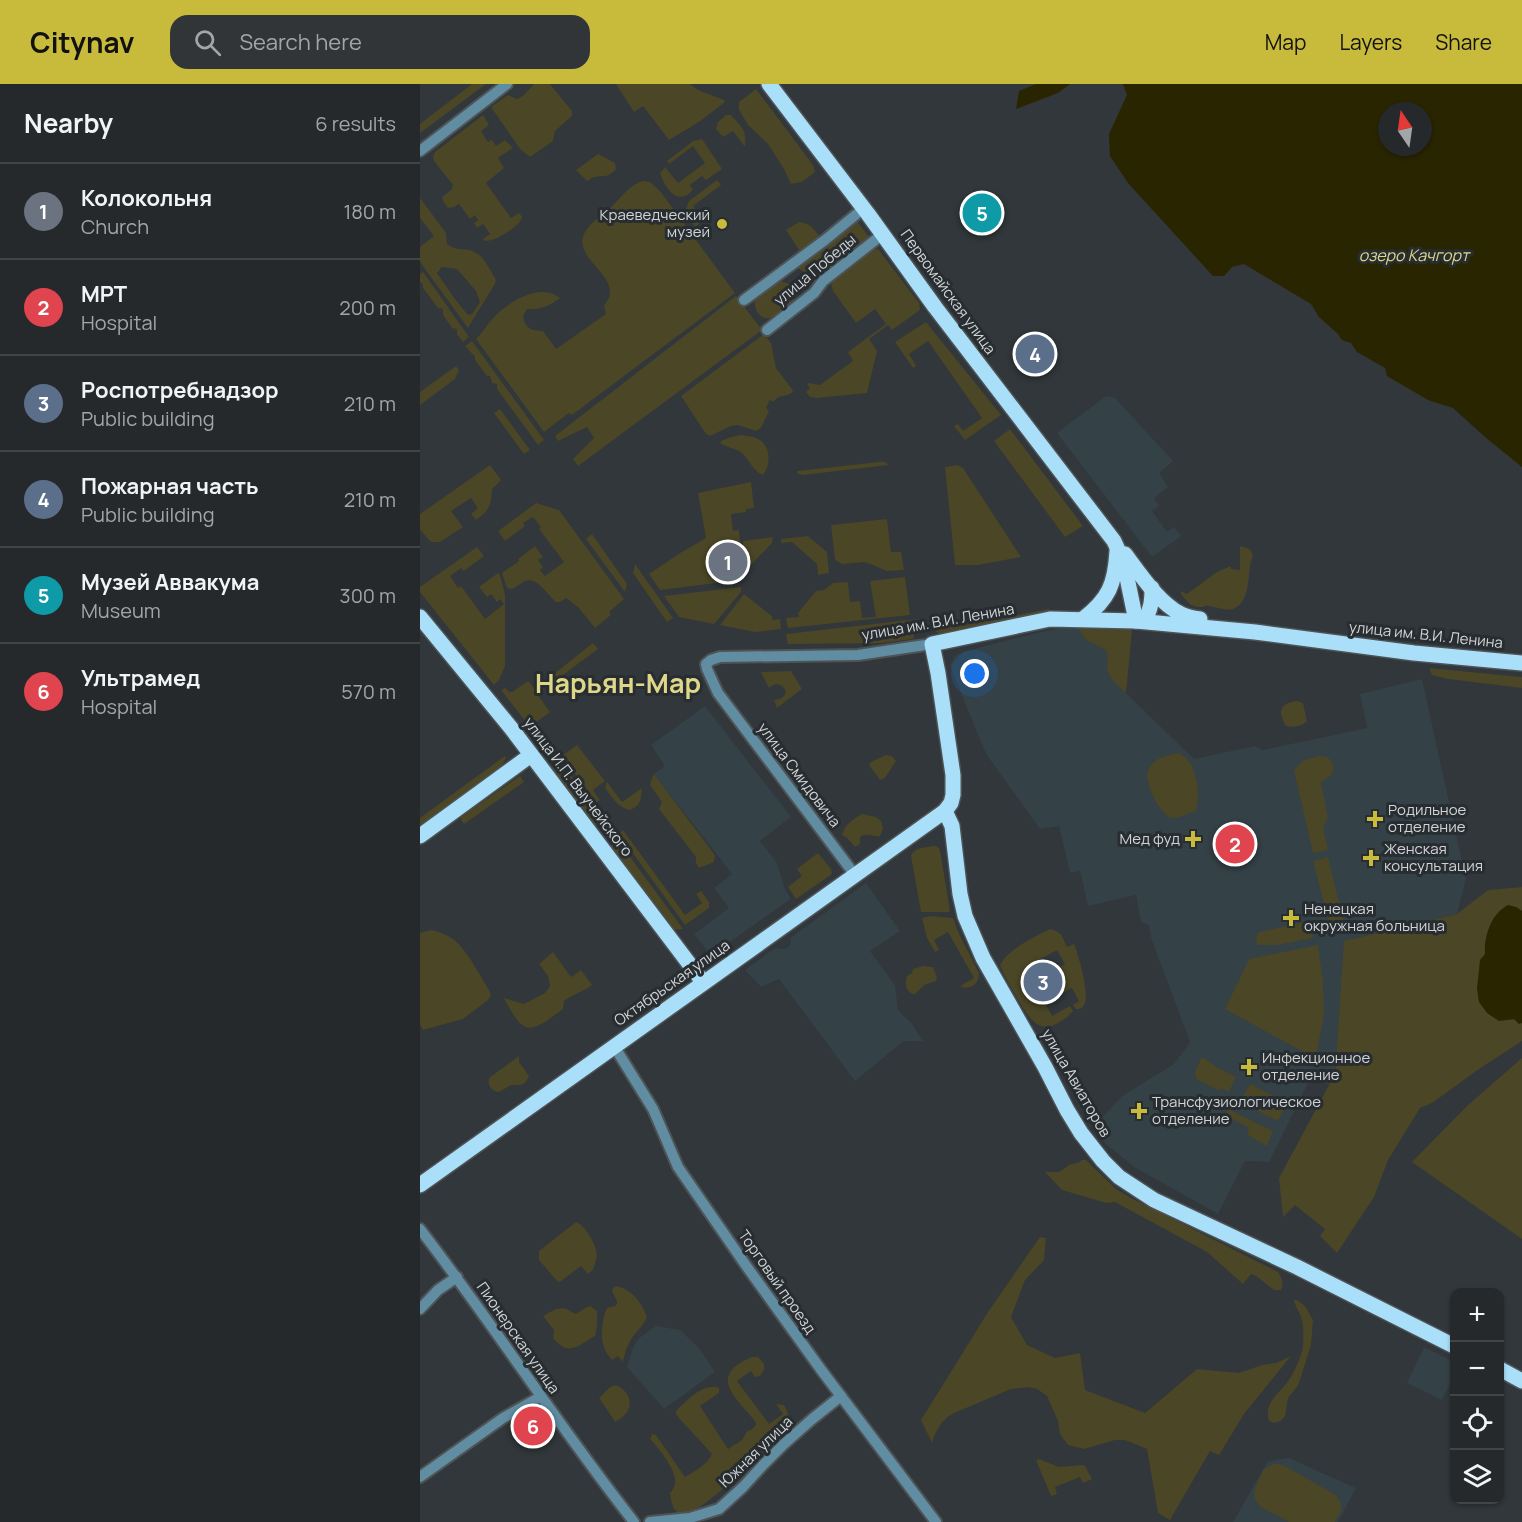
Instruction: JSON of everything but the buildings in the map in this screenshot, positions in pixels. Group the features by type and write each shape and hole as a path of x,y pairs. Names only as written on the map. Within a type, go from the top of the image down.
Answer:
{"main road":[{"name":"Первомайская улица","path":"769,84 1116,545 1124,563 1140,621"},
{"path":"1116,545 1152,588 1180,614 1255,632"},
{"path":"1083,619 1096,609 1109,592 1113,579 1116,545"},
{"path":"1140,621 1151,607 1152,588"},
{"name":"улица И.П. Выучейского","path":"420,617 511,728 703,982"},
{"name":"улица им. В.И. Ленина","path":"932,644 1050,620 1083,619 1140,621 1255,632 1414,653 1522,663"},
{"path":"932,644 939,673 953,776 953,795 945,811"},
{"path":"420,836 531,755"},
{"name":"Октябрьская улица","path":"420,1185 945,811"},
{"name":"улица Авиаторов","path":"945,811 952,826 960,894 965,916 983,958 1081,1133 1102,1161 1119,1177 1154,1200 1297,1267 1450,1344"},
{"path":"1504,1371 1522,1381"}],"street":[{"path":"420,151 507,84"},
{"name":"улица Победы","path":"744,300 864,208"},
{"name":"улица Победы","path":"767,330 814,293 823,281 884,234"},
{"name":"улица им. В.И. Ленина","path":"718,693 706,664 720,657 858,655 932,644"},
{"name":"улица Смидовича","path":"718,693 855,874"},
{"name":"Торговый проезд","path":"614,1046 653,1109 678,1167 752,1274 936,1522"},
{"name":"Пионерская улица","path":"420,1229 457,1277 540,1397 634,1522"},
{"path":"420,1309 438,1290 457,1277"},
{"name":"Южная улица","path":"650,1522 690,1518 719,1509 791,1438 841,1396"},
{"path":"420,1477 503,1418 540,1397"}],"shaded area":[{"path":"472,84 486,84 420,133 420,124"},
{"path":"534,84 550,84 572,111 572,116 555,131 553,141 530,157 520,149 491,107 508,95 517,99 523,96"},
{"path":"616,84 690,84 725,102 699,122 669,140 643,106 634,112"},
{"path":"756,89 813,165 815,172 802,182 791,184 768,144 748,125 739,110 739,102"},
{"path":"483,115 489,125 481,131 488,142 492,140 496,146 505,140 513,148 498,158 504,168 486,183 511,218 519,213 522,217 519,223 506,233 485,241 483,239 490,234 483,224 477,228 474,223 478,220 475,215 470,219 459,204 448,208 444,203 442,197 452,189 453,185 433,157 435,152"},
{"path":"726,115 731,115 743,129 745,147 733,131 723,137 716,129 718,122"},
{"path":"702,139 722,169 706,180 702,176 690,185 693,190 686,196 676,196 669,190 660,173 665,167 678,183 705,163 693,146 669,164 667,161 693,141"},
{"path":"598,154 615,163 616,169 607,176 594,177 587,181 576,170"},
{"path":"717,180 721,185 693,206 704,220 695,227 685,212 689,201"},
{"path":"643,181 650,182 660,191 735,293 572,415 569,413 544,432 476,339 501,311 516,300 534,293 543,292 560,298 545,307 527,309 523,316 527,326 543,331 556,349 606,314 604,306 609,298 610,289 607,280 583,248 583,239 587,229 593,223 630,188"},
{"path":"420,198 446,233 447,244 479,255 495,278 496,282 468,328 420,262 420,247 434,236 420,218","holes":["442,267 457,269 476,291 480,302 472,314 468,315 437,273"]},
{"path":"856,220 869,237 869,241 815,283 809,282 810,279 797,266"},
{"path":"799,222 810,226 822,241 805,250 799,250 786,230"},
{"path":"878,249 919,303 920,310 892,330 888,325 869,339 877,351 867,393 810,397 806,392 810,388 807,384 820,385 853,361 848,352 886,324 875,309 856,323 833,291 831,283 873,250"},
{"path":"423,272 469,337 463,342 457,334 457,329 452,328 443,315 443,310 438,308 423,288 420,274"},
{"path":"778,280 789,284 789,289 793,292 794,303 776,316 764,318 756,311 755,298"},
{"path":"736,296 762,330 578,466 573,459 594,438 587,427 558,441 555,436"},
{"path":"926,322 1001,415 965,440 954,426 958,424 963,431 982,418 928,341 909,354 916,366 913,368 895,342"},
{"path":"764,334 771,343 776,368 793,392 778,397 773,402 770,400 766,408 769,411 761,428 756,431 738,425 710,436 706,434 681,396"},
{"path":"472,341 544,440 538,445 497,389 497,384 492,383 490,376 487,376 475,360 475,356 465,346"},
{"path":"456,366 459,370 455,379 420,405 420,392"},
{"path":"1106,396 1115,398 1173,461 1159,473 1168,487 1154,498 1159,506 1152,511 1167,532 1174,527 1181,536 1152,557 1057,433"},
{"path":"500,409 530,450 524,454 494,413"},
{"path":"1010,429 1083,526 1065,537 994,441"},
{"path":"741,435 750,436 764,443 768,452 768,462 763,475 741,452 720,443"},
{"path":"879,462 889,465 803,475 798,474 797,471"},
{"path":"490,465 501,480 492,489 487,510 476,520 471,514 478,508 471,498 451,511 463,527 440,542 432,542 428,539 420,529 420,514"},
{"path":"957,465 963,468 1021,557 978,565 955,565 945,467"},
{"path":"751,482 754,508 746,509 746,512 731,514 733,531 739,530 743,574 740,580 660,590 649,574 706,538 698,493"},
{"path":"536,503 559,510 624,599 609,612 611,615 595,628 578,607 566,598 556,602 533,581 525,581 512,589 507,588 502,573 535,546 543,557 538,560 543,567 540,570 545,576 564,562 539,529 541,527 533,517 523,523 525,526 505,541 498,531"},
{"path":"887,519 891,552 901,552 904,570 887,571 865,562 842,564 835,560 831,525"},
{"path":"592,534 627,584 625,592 586,539"},
{"path":"808,536 827,552 829,573 818,575 817,564 792,542 781,543 781,539"},
{"path":"773,537 772,543 746,570 743,541"},
{"path":"1240,546 1249,549 1252,554 1247,591 1242,602 1233,609 1197,607 1189,603 1181,591 1187,594 1217,572 1231,566 1231,569 1240,570"},
{"path":"477,547 484,556 464,571 461,568 450,576 458,588 461,586 485,619 504,604 500,599 497,602 491,594 487,597 479,587 498,573 500,575 505,595 505,666 499,680 494,685 420,592 420,587"},
{"path":"635,564 673,618 667,622 633,573"},
{"path":"905,577 910,615 788,628 786,618 799,617 798,613 816,591 824,590 833,583 848,582 850,602 860,601 862,618 876,617 870,581"},
{"path":"741,587 741,592 714,624 679,617 664,596"},
{"path":"744,594 772,616 772,620 780,619 781,629 755,632 720,625"},
{"path":"1049,609 1050,613 943,633 933,630 931,619 946,627 953,627"},
{"path":"918,619 913,639 882,643 788,644 786,634"},
{"name":"Ненецкая окружная больница","path":"1066,627 1132,629 1126,693 1194,759 1255,746 1263,750 1367,728 1360,694 1422,679 1466,879 1457,914 1345,941 1335,1074 1329,1085 1311,1077 1269,1162 1245,1161 1218,1214 1134,1167 1106,1144 1098,1133 1095,1125 1122,1096 1174,1064 1190,1042 1151,938 1149,925 1141,922 1136,895 1088,906 1080,871 1070,873 1059,826 1040,829 986,754 950,666 955,656 962,652"},
{"path":"1077,627 1132,629 1126,693 1108,673 1106,650 1086,640"},
{"path":"593,643 598,649 537,694 550,712 535,723 526,722 501,690 505,688 512,692 528,681 535,689"},
{"path":"1429,668 1522,677 1522,688 1448,679 1432,675"},
{"path":"791,671 802,689 777,708 774,700 782,698 786,693 785,690 776,684 769,688 761,672"},
{"path":"1297,701 1303,703 1307,721 1297,726 1286,726 1282,709 1287,704"},
{"path":"705,706 791,817 760,841 777,863 785,889 791,899 711,955 694,934 729,908 714,888 732,874 654,774 665,766 651,745"},
{"path":"577,745 605,781 593,790 600,800 596,803 562,756"},
{"path":"1179,753 1185,757 1194,770 1198,795 1196,811 1173,818 1164,813 1156,801 1149,787 1147,774 1149,767 1156,761"},
{"path":"886,755 892,756 896,761 885,778 880,780 869,765"},
{"path":"505,756 499,770 420,827 420,818"},
{"path":"1320,756 1327,757 1334,768 1329,777 1321,782 1328,819 1323,827 1328,850 1313,853 1294,770 1304,760"},
{"path":"558,758 607,826 595,826 551,767"},
{"path":"654,774 715,855 714,862 699,868 696,857 659,809 662,802 650,785"},
{"path":"520,776 524,782 464,824 461,817"},
{"path":"607,782 622,802 642,788 638,804 630,810 622,807 605,788"},
{"path":"862,814 876,817 881,821 883,829 880,836 860,837 860,844 855,847 842,835 847,825"},
{"path":"623,830 685,915 702,903 696,894 701,891 709,902 709,908 685,925 619,834"},
{"path":"614,835 683,929 671,930 612,849 610,841"},
{"path":"937,846 940,850 950,911 948,912 921,912 911,856 917,849"},
{"path":"818,853 831,869 832,874 796,899 788,887 802,876 797,869"},
{"path":"1328,857 1344,923 1342,927 1335,930 1330,927 1313,861"},
{"path":"866,883 900,931 870,951 895,985 898,1010 912,1024 923,1041 904,1041 855,1081 779,979 761,987 745,970 775,948 787,948 791,944 790,938"},
{"path":"1522,887 1522,911 1516,907 1494,917 1485,943 1486,954 1509,1020 1514,1019 1522,1023 1522,1041 1432,1103 1420,1108 1388,1160 1374,1197 1337,1253 1320,1236 1325,1229 1295,1205 1283,1217 1279,1178 1335,1074 1344,941 1457,914 1488,890"},
{"path":"930,916 953,918 979,973 978,980 971,987 960,986 974,978 948,932 934,940 939,950 935,952 927,938 922,918"},
{"path":"1309,921 1314,924 1316,930 1312,938 1278,945 1258,945 1256,943 1257,934 1260,932"},
{"path":"1050,929 1061,935 1067,947 1074,944 1083,976 1086,1000 1080,1009 1076,1009 1073,1005 1079,1001 1072,988 1061,994 1049,973 1065,964 1057,950 1026,967 1052,1016 1070,1006 1073,1011 1062,1021 1047,1027 1036,1024 1028,1015 1000,965 1015,949"},
{"path":"431,930 440,932 458,943 491,995 488,1000 463,1019 423,1030 420,1024 420,933"},
{"path":"1318,945 1324,1013 1316,1059 1225,1009 1249,959"},
{"path":"553,952 571,977 581,970 592,985 564,1001 563,1009 543,1023 535,1027 523,1025 517,1020 504,998 524,1004 545,993 550,986 548,976 539,964"},
{"path":"923,966 933,967 937,977 936,981 924,985 912,994 906,986 907,976 912,973 913,969"},
{"path":"519,1056 519,1062 529,1076 526,1082 521,1085 511,1085 499,1092 492,1089 489,1086 489,1078"},
{"path":"1202,1057 1236,1077 1229,1092 1221,1088 1220,1091 1196,1079 1195,1071"},
{"path":"1522,1058 1522,1239 1412,1162 1468,1105"},
{"path":"1250,1084 1287,1103 1278,1121 1242,1103 1242,1098"},
{"path":"1228,1109 1273,1131 1267,1146 1247,1135 1249,1128 1225,1115"},
{"path":"1081,1160 1086,1160 1116,1189 1131,1198 1278,1272 1282,1281 1281,1290 1274,1290 1251,1274 1243,1284 1207,1252 1115,1202 1106,1203 1062,1190 1045,1172 1059,1172"},
{"path":"576,1222 583,1227 593,1241 597,1258 593,1270 588,1274 581,1266 560,1282 539,1260 539,1251"},
{"path":"1040,1237 1046,1238 1044,1260 1025,1280 1011,1317 1027,1345 1055,1358 1080,1353 1085,1390 1145,1413 1197,1369 1239,1373 1276,1363 1291,1356 1244,1414 1219,1455 1210,1451 1170,1520 1158,1513 1147,1449 1125,1440 1115,1440 1084,1449 1068,1445 1060,1434 1058,1421 1047,1396 1037,1389 1029,1387 1011,1389 952,1414 939,1426 932,1443 921,1420 988,1312"},
{"path":"616,1286 636,1297 647,1317 629,1344 623,1362 618,1356 612,1360 605,1351 602,1338 605,1312 607,1308 617,1303 612,1291"},
{"path":"1294,1300 1305,1306 1313,1320 1311,1345 1297,1387 1288,1398 1285,1416 1281,1421 1274,1423 1269,1421 1269,1405 1291,1377 1303,1347 1302,1321"},
{"path":"590,1306 597,1311 595,1336 573,1348 558,1344 553,1338 554,1330 543,1316 561,1308 576,1314"},
{"path":"656,1326 680,1330 699,1348 715,1372 664,1409 627,1367 639,1338"},
{"path":"1424,1347 1450,1360 1450,1383 1442,1400 1407,1383"},
{"path":"752,1357 758,1357 764,1364 764,1370 760,1376 755,1377 751,1371 737,1381 769,1424 783,1414 776,1404 784,1405 789,1418 786,1431 704,1504 692,1512 680,1514 673,1507 670,1496 675,1484 674,1475 666,1458 650,1439 652,1434 656,1435 685,1477 701,1467 712,1454 679,1418 676,1411 696,1393 713,1387 719,1388 719,1393 700,1406 728,1449 742,1440 747,1431 756,1425 733,1395 728,1379 731,1371 738,1364"},
{"path":"616,1385 627,1393 630,1403 626,1413 616,1423 599,1398 610,1387"},
{"path":"1289,1458 1356,1488 1338,1522 1233,1522 1268,1461"},
{"path":"1039,1459 1059,1467 1083,1465 1092,1479 1083,1483 1080,1477 1055,1487 1057,1494 1051,1496 1036,1460"},
{"path":"1273,1464 1285,1466 1336,1495 1341,1504 1341,1511 1335,1522 1289,1522 1261,1507 1255,1499 1255,1488 1263,1470"}],"water":[{"path":"1036,84 1070,84 1058,93 1016,109 1019,91"},
{"name":"озеро Качгорт","path":"1123,84 1522,84 1522,467 1453,408 1428,400 1387,376 1385,368 1357,352 1351,343 1342,340 1319,317 1311,304 1244,264 1232,267 1224,276 1213,276 1128,183 1110,156 1109,134 1127,95"},
{"path":"1508,905 1522,911 1522,1023 1519,1024 1514,1019 1499,1021 1487,1013 1479,1002 1477,989 1480,960 1485,954 1490,926 1497,914"}],"place":[{"name":"Музей Аввакума","path":"982,213"},
{"name":"Краеведческий музей","path":"722,224"},
{"name":"Пожарная часть","path":"1035,354"},
{"name":"Колокольня","path":"728,562"},
{"name":"Родильное отделение","path":"1375,819"},
{"name":"Мед фуд","path":"1193,839"},
{"name":"МРТ","path":"1235,844"},
{"name":"Женская консультация","path":"1371,858"},
{"name":"Ненецкая окружная больница","path":"1291,918"},
{"name":"Роспотребнадзор","path":"1043,982"},
{"name":"Инфекционное отделение","path":"1249,1067"},
{"name":"Трансфузиологическое отделение","path":"1139,1111"},
{"name":"Ультрамед","path":"533,1426"}],"district":[{"name":"Нарьян-Мар","path":"618,684"}]}
